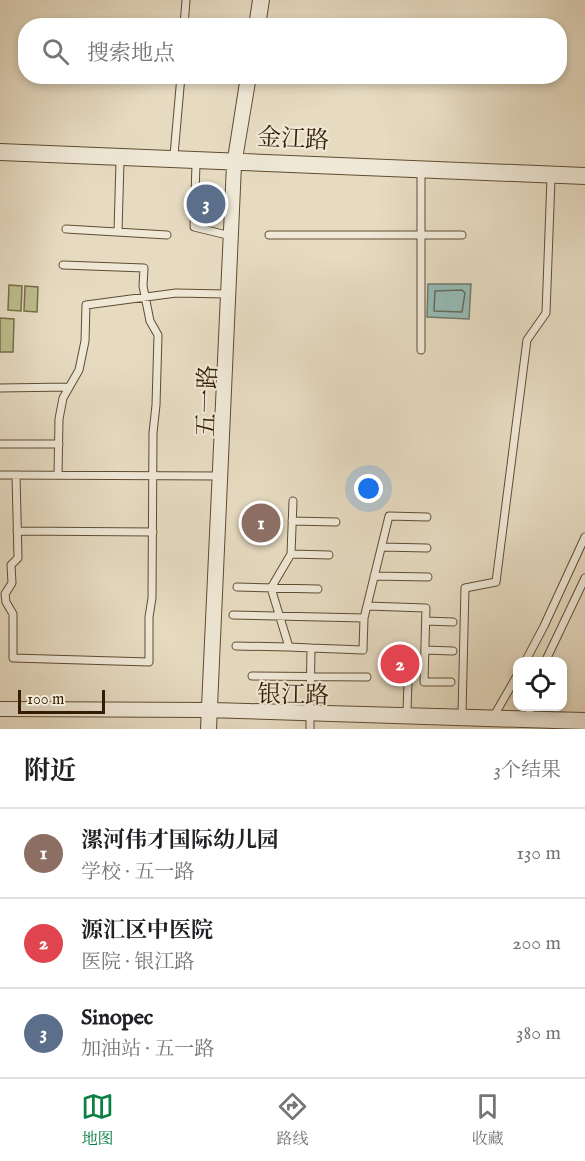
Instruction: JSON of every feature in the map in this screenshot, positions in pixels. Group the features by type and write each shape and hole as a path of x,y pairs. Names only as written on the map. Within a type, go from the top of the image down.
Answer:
{"street":[{"path":"185,18 186,0"},
{"path":"254,18 257,0"},
{"path":"262,18 265,0"},
{"path":"174,155 180,84"},
{"name":"五一路","path":"221,476 227,235 243,84"},
{"name":"五一路","path":"213,729 210,710 234,161 250,84"},
{"name":"金江路","path":"0,148 120,161 196,164 234,161 551,175 585,180"},
{"name":"金江路","path":"0,156 174,155 421,173 551,175 585,172"},
{"path":"118,232 120,161"},
{"path":"196,164 194,227 227,235"},
{"path":"421,173 421,350"},
{"path":"462,717 465,588 496,582 527,340 546,314 551,175"},
{"path":"66,229 167,235"},
{"path":"270,235 462,236"},
{"path":"16,475 18,558 11,564 12,583 5,594 6,602 13,614 14,658 149,662 149,617 152,598 153,433 158,335 150,321 143,286 144,268 63,265"},
{"path":"58,475 59,419 63,398 79,370 85,341 86,305 176,293 225,294"},
{"path":"0,388 69,387"},
{"path":"0,444 59,444"},
{"path":"0,475 221,476"},
{"path":"289,647 271,588 291,554 293,501"},
{"path":"236,646 363,650 364,618 389,516 427,517"},
{"path":"292,521 336,522"},
{"path":"17,531 153,532"},
{"path":"528,657 585,537"},
{"path":"382,547 427,548"},
{"path":"291,554 329,555"},
{"path":"374,576 428,578"},
{"path":"547,657 585,578"},
{"path":"237,587 318,589"},
{"path":"367,606 426,608 424,682 451,682"},
{"path":"233,615 364,618"},
{"path":"426,621 453,622"},
{"path":"309,729 311,648"},
{"path":"425,650 453,651"},
{"path":"252,676 367,678"},
{"path":"396,682 408,682 407,729"},
{"path":"495,714 513,683"},
{"name":"银江路","path":"0,706 462,717 529,715 585,725"},
{"name":"五一路","path":"205,729 210,710"},
{"name":"银江路","path":"0,712 210,710"},
{"name":"银江路","path":"462,717 495,714 585,717"}],"green space":[{"path":"9,285 22,286 21,311 8,310"},
{"path":"25,286 38,287 37,312 24,311"},
{"path":"0,318 14,319 13,352 0,352"}],"water":[{"path":"428,284 471,284 469,319 427,317"}],"place":[{"name":"Sinopec","path":"206,204"},
{"name":"漯河伟才国际幼儿园","path":"261,523"},
{"name":"源汇区中医院","path":"400,664"}]}
